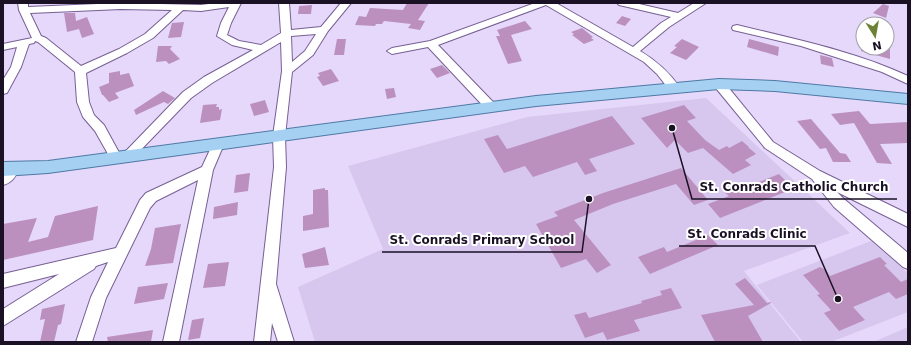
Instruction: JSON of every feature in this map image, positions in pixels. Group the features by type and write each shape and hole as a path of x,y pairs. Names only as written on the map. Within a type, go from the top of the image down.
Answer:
{"main road":[{"path":"6,173 491,108 639,91 719,84 790,88 908,99"}],"street":[{"path":"236,3 201,8 23,6 37,38 42,40 80,71 83,102 89,117 100,128 122,157 187,95 208,80 263,49 286,34 324,30"},
{"path":"236,3 226,23 222,36 236,42 263,49"},
{"path":"262,342 280,167 279,136 288,71 286,56 286,14 284,3"},
{"path":"288,71 309,53 324,30 346,3"},
{"path":"392,51 420,44 431,44 544,3"},
{"path":"549,3 634,51 661,71 675,89"},
{"path":"622,3 680,16"},
{"path":"634,51 665,25 701,3"},
{"path":"80,71 123,52 149,36 180,8"},
{"path":"737,28 804,44 886,70 908,80"},
{"path":"3,47 24,43 37,38"},
{"path":"3,90 16,67 24,43"},
{"path":"431,44 462,75 491,108"},
{"path":"719,84 769,145 815,175 861,196 908,221"},
{"path":"171,342 207,170 218,144"},
{"path":"84,342 99,297 145,204 151,197 207,170"},
{"path":"815,175 839,203 908,262"},
{"path":"3,281 121,252"},
{"path":"3,318 103,256"},
{"path":"269,284 286,342"}],"shaded area":[{"path":"706,98 850,233 744,271 801,342 315,342 298,287 383,249 348,166 527,117"},
{"path":"871,241 908,273 908,312 831,342 803,342 757,285"},
{"path":"908,327 908,342 873,342"}],"building":[{"path":"407,3 429,3 418,20 425,21 420,30 408,28 411,24 384,21 382,24 376,24 375,26 355,25 359,16 366,17 370,8 403,10"},
{"path":"883,4 889,6 886,16 881,16 873,13"},
{"path":"312,5 311,14 298,14 299,6"},
{"path":"64,13 75,13 76,21 87,17 94,34 82,38 79,29 67,32"},
{"path":"622,16 631,19 625,26 616,23"},
{"path":"525,21 532,29 511,35 522,61 508,64 496,36 500,36 497,30"},
{"path":"184,22 181,37 168,38 172,23"},
{"path":"582,28 593,37 591,38 594,40 584,44 572,35 574,34 571,32"},
{"path":"337,39 346,39 344,55 334,55"},
{"path":"682,39 699,47 686,60 670,53 677,47 674,46"},
{"path":"749,39 779,47 778,56 747,47"},
{"path":"158,46 172,46 170,49 180,59 169,64 166,61 156,62"},
{"path":"820,55 832,58 834,67 821,64"},
{"path":"879,56 890,56 890,59"},
{"path":"442,65 450,73 437,78 430,69"},
{"path":"331,69 339,81 323,86 317,77 320,76 318,73"},
{"path":"120,71 120,75 129,73 134,86 115,93 119,98 109,102 102,95 99,87 109,83 109,73"},
{"path":"394,88 396,97 387,99 385,89"},
{"path":"163,91 175,98 168,104 164,102 136,115 134,110"},
{"path":"265,100 269,112 254,116 250,104"},
{"path":"217,104 216,107 219,107 219,110 222,109 220,120 200,123 203,105"},
{"path":"684,105 696,118 687,121 705,140 719,150 727,146 729,148 742,141 749,147 756,154 745,160 751,165 733,174 703,148 688,153 675,140 667,148 641,118"},
{"path":"859,111 870,124 908,122 908,143 880,144 892,164 877,163 854,123 840,125 831,114"},
{"path":"612,116 635,144 589,159 597,171 585,175 577,162 533,177 525,166 504,173 484,139 498,135 507,149"},
{"path":"811,119 840,153 846,154 851,162 833,162 826,148 820,149 797,121"},
{"path":"681,168 708,200 694,205 676,184 613,204 574,220 611,265 597,273 586,259 561,268 536,224 558,216 554,212 603,193"},
{"path":"250,173 248,191 234,193 236,175"},
{"path":"779,174 789,184 785,185 790,190 720,218 708,204 729,196 723,191 737,185 741,189"},
{"path":"325,188 325,190 328,190 329,227 303,231 303,216 313,214 313,190"},
{"path":"238,202 237,215 213,219 214,207"},
{"path":"98,206 93,240 3,260 3,224 37,218 28,242 48,237 55,216"},
{"path":"181,224 173,263 145,266 151,249 155,228"},
{"path":"708,235 718,245 650,274 638,257 664,247 667,252"},
{"path":"325,247 329,265 305,268 302,254"},
{"path":"880,257 887,264 884,265 901,282 908,279 908,294 896,299 889,292 853,307 865,320 839,331 824,313 831,310 817,295 820,294 803,275 820,267 826,270 830,276"},
{"path":"229,262 225,286 203,288 208,264"},
{"path":"745,278 767,303 771,302 748,316 763,342 715,342 701,315 754,305 735,284"},
{"path":"168,283 164,299 134,304 138,287"},
{"path":"671,288 682,308 634,320 640,331 607,340 603,332 585,338 574,315 586,312 589,318 642,303 641,301 662,295 660,291"},
{"path":"65,304 61,324 58,325 54,342 40,342 45,319 40,320 42,309"},
{"path":"204,318 200,338 188,340 192,320"},
{"path":"153,330 151,342 108,342 107,337"}],"place":[{"name":"St. Conrads Catholic Church","path":"672,128"},
{"name":"St. Conrads Primary School","path":"589,199"},
{"name":"St. Conrads Clinic","path":"838,299"}]}
